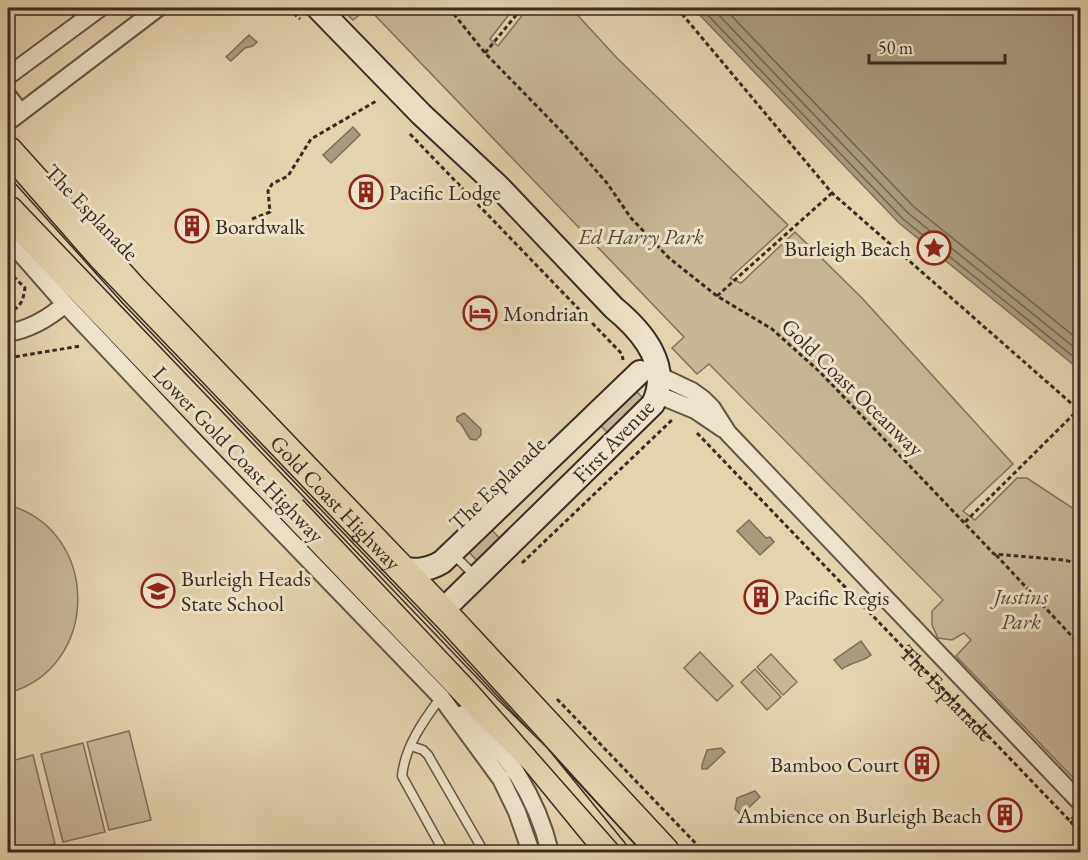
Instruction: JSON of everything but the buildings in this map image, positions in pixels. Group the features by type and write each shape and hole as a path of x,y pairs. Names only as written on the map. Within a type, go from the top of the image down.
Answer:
{"highway":[{"name":"Gold Coast Highway","path":"8,152 133,291 441,612 664,852"},
{"name":"Gold Coast Highway","path":"8,211 486,710 536,759 612,852"}],"street":[{"path":"8,76 100,8"},
{"path":"8,96 14,117 158,8"},
{"path":"311,16 499,186 615,308 634,342 639,359 652,380"},
{"name":"Lower Gold Coast Highway","path":"8,239 65,304 441,697 474,724 509,763 533,804 550,852"},
{"path":"8,333 23,330 51,316 65,304"},
{"name":"First Avenue","path":"398,568 419,571 442,562 652,380"},
{"name":"First Avenue","path":"441,612 653,404 652,380"},
{"name":"The Esplanade","path":"652,380 666,398 695,411 728,433 1079,808"},
{"name":"Lower Gold Coast Highway","path":"441,697 501,779 517,812 531,852"},
{"path":"537,852 545,834"}],"lane":[{"path":"452,553 477,578"},
{"path":"441,697 420,727 402,772 403,780 444,852"},
{"path":"411,746 423,750 428,755 484,852"}],"path":[{"path":"288,8 311,16"},
{"name":"Gold Coast Oceanway","path":"449,8 485,53 564,134 607,183 631,218 669,258 717,296 772,329 819,371 1080,645"},
{"path":"485,53 522,8"},
{"path":"677,8 832,193 1079,411 965,522"},
{"path":"252,219 270,213 268,191 272,184 288,176 311,139 378,100 370,92"},
{"path":"402,126 622,354 624,362 618,367"},
{"path":"717,296 832,193"},
{"path":"8,271 25,288 22,301 15,310 8,311"},
{"path":"8,358 80,346 87,354"},
{"path":"516,569 670,420 680,417"},
{"name":"The Esplanade","path":"697,434 1080,832"},
{"path":"994,554 1064,560 1080,564"},
{"path":"554,695 704,852"},
{"path":"1070,821 1079,808"}],"green space":[{"path":"348,8 368,8 353,20 344,11"},
{"path":"368,8 514,8 490,39 498,46 528,8 571,8 617,58 788,225 730,278 741,283 795,232 862,298 1013,464 963,511 975,520 1017,478 1027,478 1080,513 1080,785 956,656 971,640 964,633 952,640 938,638 932,625 932,611 943,600 709,364 697,374 672,348 684,337"},
{"path":"635,390 646,401 611,436 599,424"},
{"path":"8,505 39,519 60,541 73,569 78,599 73,629 60,657 39,679 8,693"},
{"path":"491,529 502,541 479,563 468,551"},
{"path":"700,652 733,686 717,701 684,668"},
{"path":"771,654 797,682 783,695 757,667"},
{"path":"755,669 781,697 767,710 741,682"},
{"path":"129,731 151,820 109,830 87,742"},
{"path":"83,743 105,832 63,842 41,754"},
{"path":"33,755 55,844 13,852 8,831 8,762"}],"water":[{"path":"693,8 1080,8 1080,370 899,223"},
{"path":"249,35 257,42 253,46 245,48 231,61 226,57"},
{"path":"353,127 360,135 331,163 323,155"},
{"path":"464,413 481,429 481,435 476,440 470,439 457,421 457,417"},
{"path":"749,520 766,538 770,537 774,542 760,555 737,531"},
{"path":"861,641 871,655 842,669 834,660"},
{"path":"721,748 725,752 707,769 702,769 707,750"},
{"path":"755,791 760,797 741,815 735,809 737,798"}],"tram line":[{"path":"8,171 91,266 444,634 642,852"},
{"path":"303,500 477,685 624,852"}],"place":[{"name":"Pacific Lodge","path":"366,192"},
{"name":"Boardwalk","path":"192,226"},
{"name":"Burleigh Beach","path":"934,248"},
{"name":"Mondrian","path":"480,313"},
{"name":"Burleigh Heads State School","path":"158,591"},
{"name":"Pacific Regis","path":"761,597"},
{"name":"Bamboo Court","path":"922,764"},
{"name":"Ambience on Burleigh Beach","path":"1005,815"}],"park label":[{"name":"Ed Harry Park","path":"641,236"},
{"name":"Justins Park","path":"1021,608"}]}
